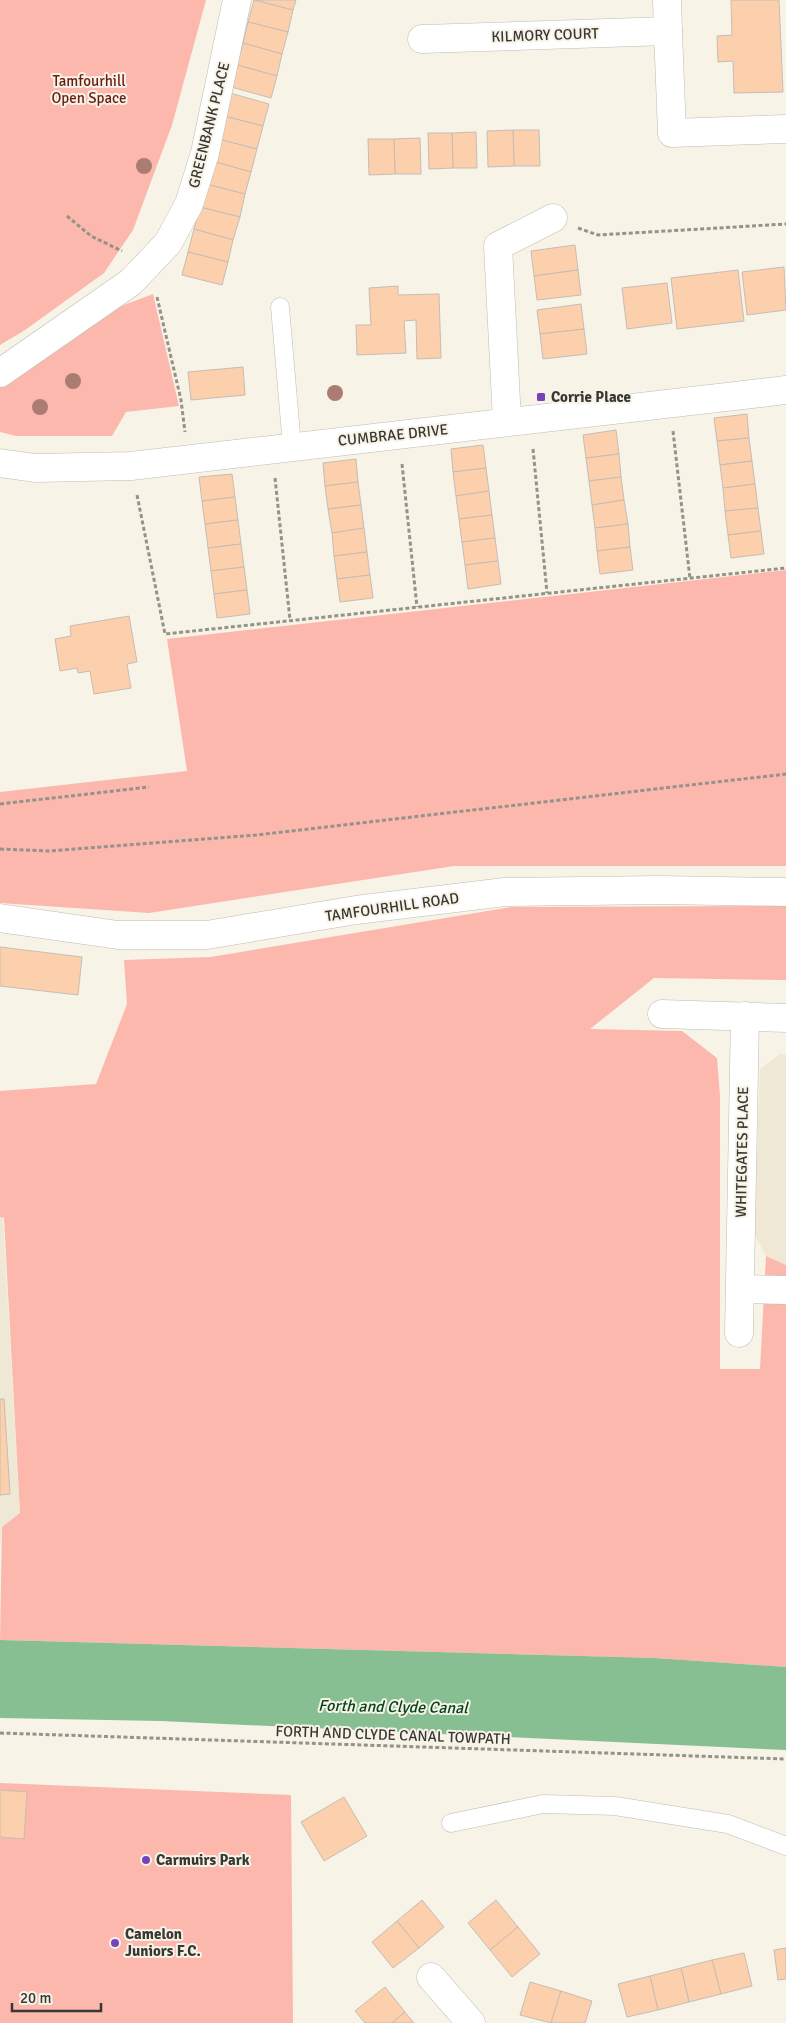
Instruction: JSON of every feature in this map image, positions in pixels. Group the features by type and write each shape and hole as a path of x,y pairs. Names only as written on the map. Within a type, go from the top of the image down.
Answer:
{"street":[{"name":"GREENBANK PLACE","path":"0,373 131,282 168,243 189,204 205,153 237,0"},
{"path":"667,0 672,133 786,129"},
{"name":"KILMORY COURT","path":"422,39 668,31"},
{"path":"519,420 498,246 553,218"},
{"name":"CUMBRAE DRIVE","path":"0,463 35,468 131,466 786,390"},
{"name":"TAMFOURHILL ROAD","path":"0,918 118,935 207,935 356,910 504,892 660,890 786,892"},
{"path":"662,1014 786,1018"},
{"name":"WHITEGATES PLACE","path":"739,1333 745,1016"},
{"path":"740,1289 786,1290"},
{"path":"431,1977 471,2023"}],"lane":[{"path":"280,307 282,448"},
{"path":"451,1823 543,1804 614,1806 728,1824 786,1846"}],"path":[{"path":"67,216 91,236 149,264 181,400 188,458"},
{"path":"553,218 598,235 786,224"},
{"path":"669,404 690,579"},
{"path":"519,420 538,514 547,593"},
{"path":"399,436 417,607"},
{"path":"282,448 290,620"},
{"path":"131,466 165,634 786,568"},
{"path":"0,850 48,851 256,834 786,774"},
{"path":"0,804 149,787"},
{"name":"FORTH AND CLYDE CANAL TOWPATH","path":"0,1733 786,1759"}],"shaded area":[{"path":"780,1054 786,1055 786,1265 766,1256 754,1233 760,1069"},
{"path":"0,1217 3,1218 20,1514 2,1527 0,1548"}],"green space":[{"name":"Tamfourhill Open Space","path":"0,0 206,0 172,125 133,230 104,273 25,330 0,345"},
{"path":"153,294 179,406 126,412 112,436 16,436 0,432 0,386 105,312"},
{"path":"786,570 786,866 454,866 149,913 0,903 0,792 187,771 167,639"},
{"path":"786,906 786,980 654,978 590,1029 682,1031 717,1058 720,1096 720,1369 760,1369 766,1256 786,1265 786,1667 655,1658 0,1640 2,1527 20,1513 4,1218 0,1217 0,1091 96,1084 127,1004 124,960 211,957 512,907"},
{"name":"Carmuirs Park","path":"0,1783 291,1795 293,2023 0,2023"}],"water":[{"name":"Forth and Clyde Canal","path":"0,1640 655,1658 786,1667 786,1750 161,1721 0,1718"}],"building":[{"path":"254,0 296,0 293,10"},
{"path":"254,0 293,10 288,32 248,22"},
{"path":"731,0 779,0 783,92 734,93 733,61 718,62 717,36 732,35"},
{"path":"248,22 288,32 282,54 243,43"},
{"path":"243,43 282,54 277,76 237,65"},
{"path":"237,65 277,76 271,98 231,87"},
{"path":"230,93 269,104 263,126 224,116"},
{"path":"224,116 263,126 257,149 218,139"},
{"path":"513,130 539,130 540,166 514,166"},
{"path":"513,130 514,166 488,167 487,131"},
{"path":"476,132 477,168 453,168 452,133"},
{"path":"428,133 452,133 453,168 429,169"},
{"path":"420,138 421,174 395,174 394,139"},
{"path":"218,139 257,149 251,172 212,161"},
{"path":"368,139 394,139 395,174 369,175"},
{"path":"212,161 251,172 245,194 206,184"},
{"path":"206,184 245,194 240,217 200,207"},
{"path":"200,207 240,217 233,240 194,229"},
{"path":"194,229 233,240 228,262 188,252"},
{"path":"575,245 578,270 534,276 531,251"},
{"path":"188,252 228,262 222,285 182,275"},
{"path":"784,267 786,310 747,315 742,272"},
{"path":"578,270 581,295 537,300 534,276"},
{"path":"738,270 744,321 677,329 671,278"},
{"path":"667,283 672,323 627,329 622,288"},
{"path":"398,286 398,295 439,294 441,358 417,359 416,320 404,321 406,353 357,355 356,325 371,325 369,288"},
{"path":"581,304 584,329 540,334 537,310"},
{"path":"584,329 587,354 543,359 540,334"},
{"path":"243,367 245,395 191,400 188,372"},
{"path":"747,414 749,438 717,441 714,418"},
{"path":"616,430 619,454 586,458 583,435"},
{"path":"749,438 752,461 720,465 717,441"},
{"path":"483,445 486,468 453,472 451,449"},
{"path":"619,454 621,477 589,481 586,458"},
{"path":"356,459 358,482 325,486 323,463"},
{"path":"752,461 755,484 723,488 720,465"},
{"path":"486,468 489,491 456,496 453,472"},
{"path":"232,474 235,497 202,501 199,477"},
{"path":"621,477 624,500 592,505 589,481"},
{"path":"358,482 361,505 328,509 325,486"},
{"path":"755,484 758,508 725,511 723,488"},
{"path":"489,491 492,515 459,519 456,496"},
{"path":"235,497 238,520 205,524 202,501"},
{"path":"624,500 628,524 595,528 592,505"},
{"path":"361,505 364,528 332,533 328,509"},
{"path":"758,508 761,531 728,535 725,511"},
{"path":"492,515 495,538 462,542 459,519"},
{"path":"238,520 241,544 208,548 205,524"},
{"path":"628,524 630,547 597,551 595,528"},
{"path":"364,528 367,552 334,556 332,533"},
{"path":"761,531 764,554 731,558 728,535"},
{"path":"495,538 498,561 465,565 462,542"},
{"path":"241,544 244,567 211,571 208,548"},
{"path":"630,547 633,570 600,574 597,551"},
{"path":"367,552 370,575 337,579 334,556"},
{"path":"498,561 501,584 468,589 465,565"},
{"path":"244,567 247,590 214,594 211,571"},
{"path":"370,575 373,598 340,602 337,579"},
{"path":"247,590 250,614 217,618 214,594"},
{"path":"129,616 137,662 127,664 131,688 94,694 90,671 78,673 77,668 60,671 55,639 71,636 70,626"},
{"path":"0,947 82,957 78,995 0,986"},
{"path":"0,1399 4,1399 10,1494 0,1495"},
{"path":"0,1790 27,1792 24,1839 0,1837"},
{"path":"344,1797 367,1836 324,1861 301,1822"},
{"path":"422,1900 444,1927 419,1948 397,1921"},
{"path":"496,1900 518,1927 490,1950 468,1923"},
{"path":"397,1921 419,1948 393,1968 372,1942"},
{"path":"518,1927 540,1954 512,1977 490,1950"},
{"path":"786,1948 786,1979 778,1980 774,1950"},
{"path":"744,1953 752,1986 721,1994 712,1960"},
{"path":"712,1960 721,1994 689,2002 681,1968"},
{"path":"681,1968 689,2002 658,2010 650,1976"},
{"path":"650,1976 658,2010 627,2017 618,1984"},
{"path":"530,1982 561,1991 551,2023 520,2015"},
{"path":"385,1987 405,2012 392,2023 365,2023 355,2011"},
{"path":"561,1991 592,2001 585,2023 551,2023"},
{"path":"405,2012 414,2023 392,2023"}],"place":[{"name":"Corrie Place","path":"541,397"},
{"name":"Carmuirs Park","path":"146,1860"},
{"name":"Camelon Juniors F.C.","path":"115,1943"}]}
